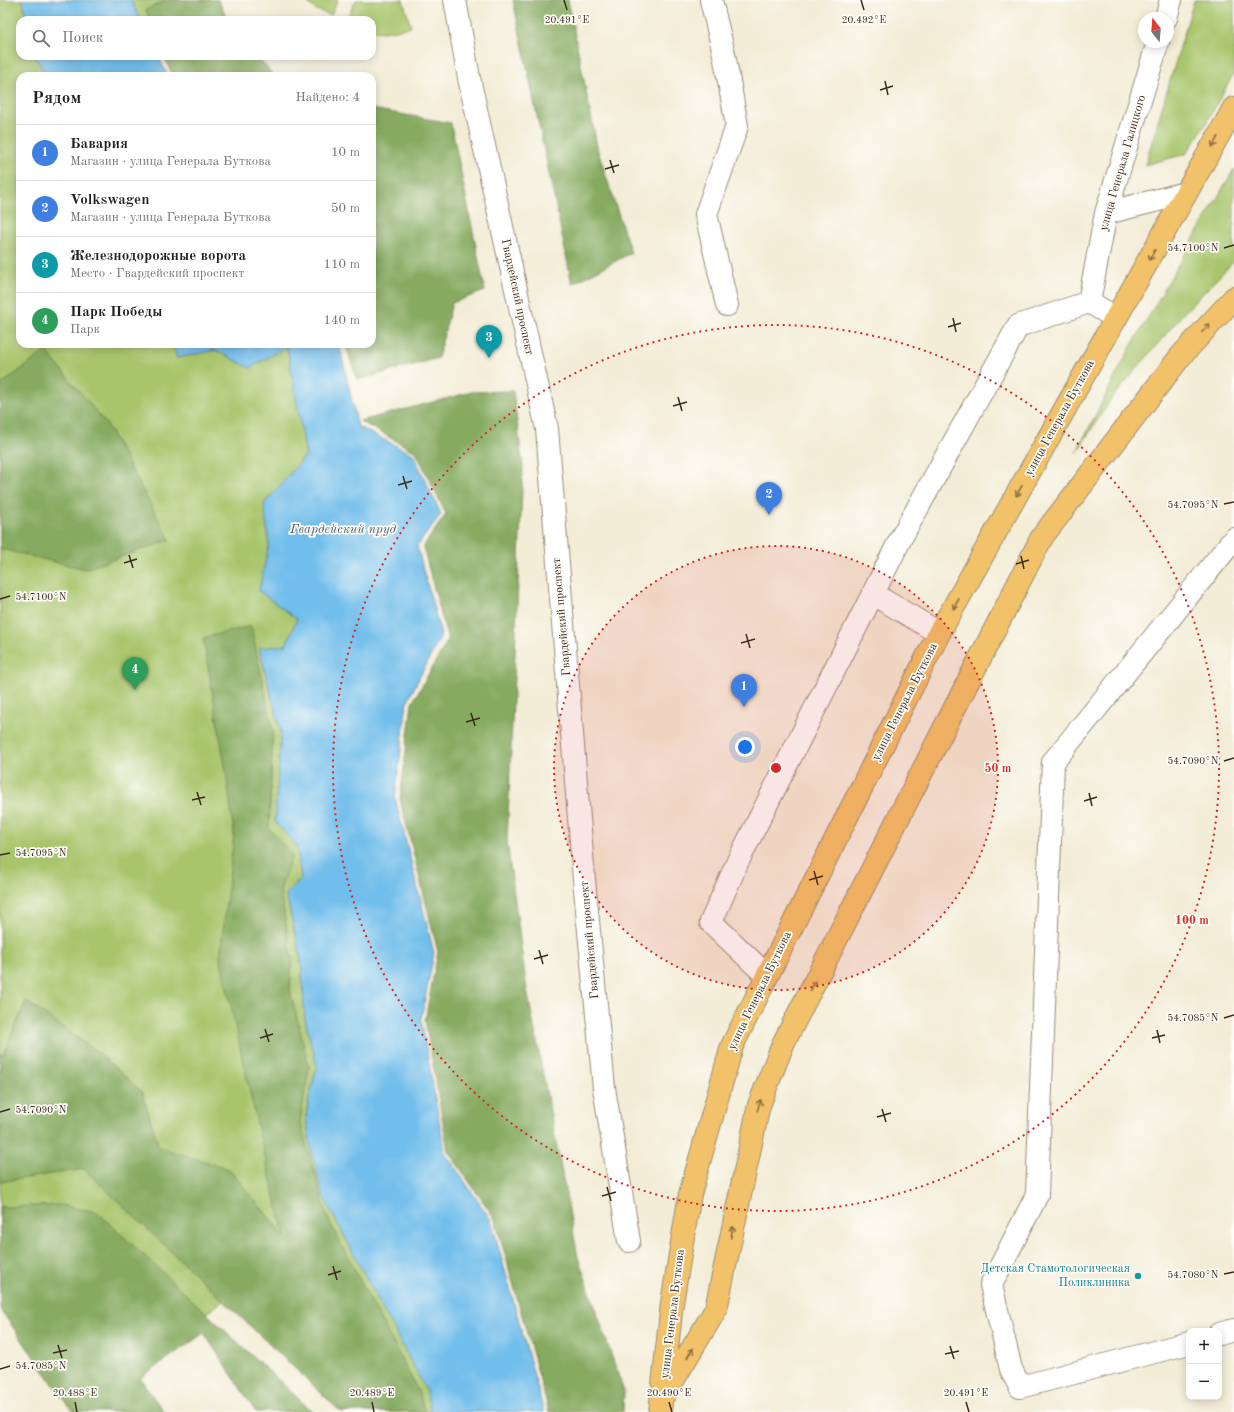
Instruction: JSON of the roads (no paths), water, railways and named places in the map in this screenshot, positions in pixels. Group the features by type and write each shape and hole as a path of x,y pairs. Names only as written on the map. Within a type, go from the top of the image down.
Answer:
{"main road":[{"name":"улица Генерала Буткова","path":"662,1405 672,1303 690,1194 732,1046 939,633 1234,108"},
{"name":"улица Генерала Буткова","path":"662,1405 716,1309 759,1105 783,1044 1042,537 1180,357 1234,298"}],"street":[{"name":"Гвардейский проспект","path":"455,0 469,78 546,429 583,864 604,1088 629,1241"},
{"path":"711,0 724,54 736,126 706,214 727,305"},
{"path":"1168,12 1171,0"},
{"name":"улица Генерала Галицкого","path":"1089,302 1106,213 1156,48"},
{"path":"1106,213 1186,194"},
{"path":"767,976 711,922 738,861 902,538 1018,326 1089,302 1116,318"},
{"path":"1186,1344 1020,1387 1011,1369 991,1285 1037,1195 1053,762 1234,538"},
{"path":"873,594 939,633"},
{"path":"1222,1333 1234,1330"}],"water":[{"path":"23,0 131,0 138,16 25,16"},
{"path":"37,60 160,60 166,72 44,72"},
{"name":"Гвардейский пруд","path":"174,348 284,348 250,368 215,350 177,358"},
{"name":"Гвардейский пруд","path":"287,348 340,348 358,427 413,454 441,514 417,546 441,635 407,702 395,798 434,953 421,1019 445,1153 491,1220 544,1412 430,1412 427,1392 323,1196 310,1144 306,1117 317,1066 305,1019 301,958 286,894 301,878 297,846 275,822 281,731 259,648 286,645 297,619 259,591 269,544 264,504 306,455"}],"place":[{"name":"Железнодорожные ворота","path":"489,358"},
{"name":"Volkswagen","path":"769,515"},
{"name":"Парк Победы","path":"135,690"},
{"name":"Бавария","path":"744,707"},
{"name":"Детская Стамотологическая Поликлиника","path":"1138,1276"}]}
